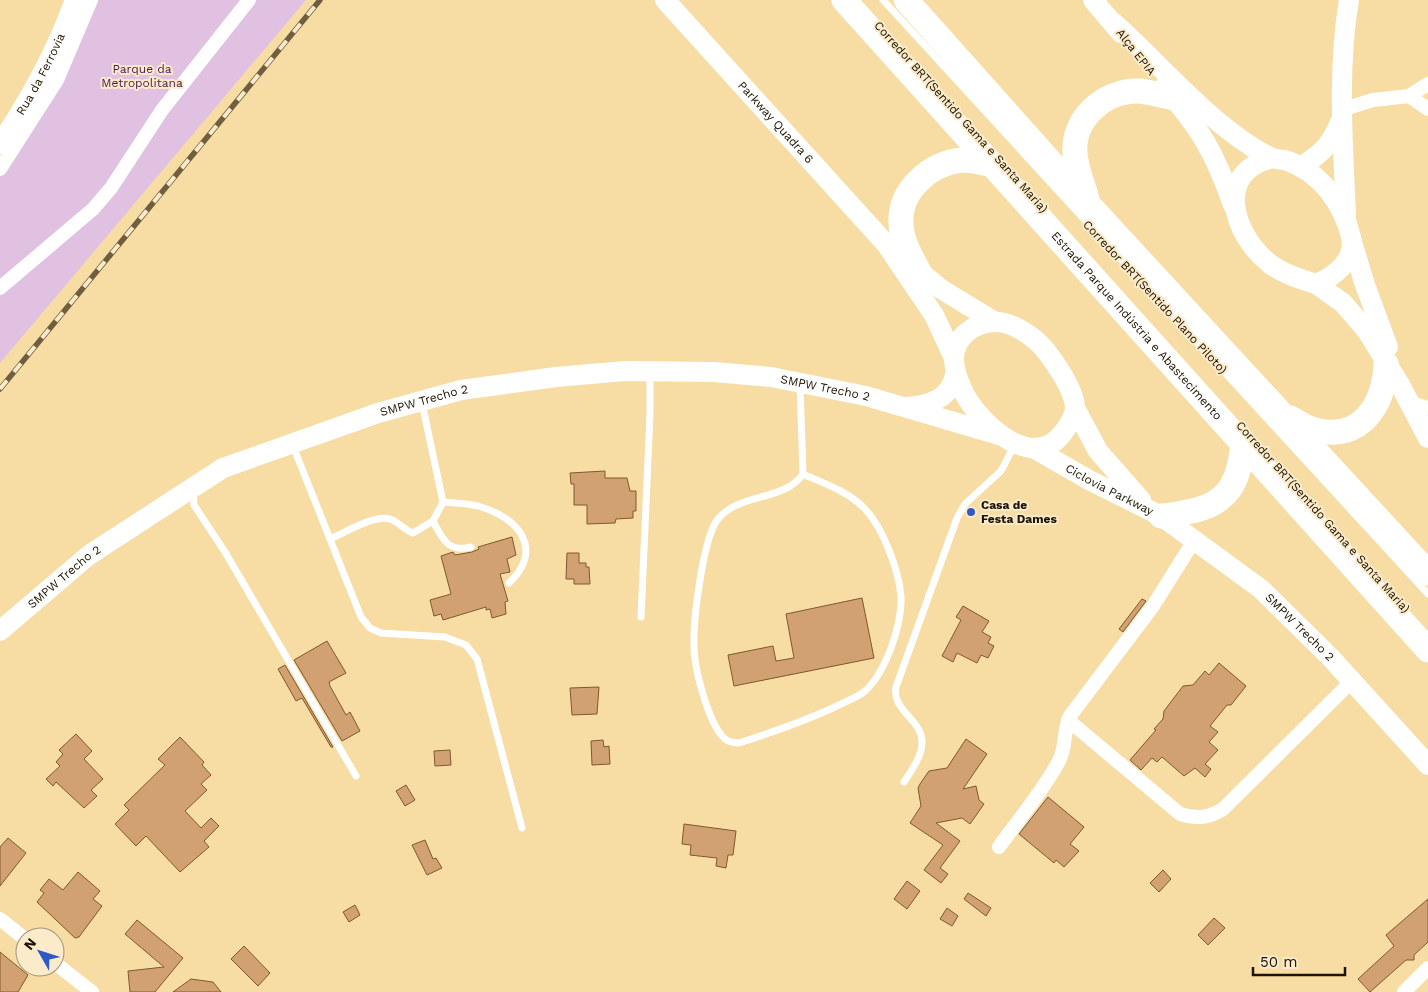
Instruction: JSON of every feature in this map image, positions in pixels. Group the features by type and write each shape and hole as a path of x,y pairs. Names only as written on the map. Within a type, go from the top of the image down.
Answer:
{"highway":[{"name":"Estrada Parque Indústria e Abastecimento","path":"844,0 1243,441 1428,650"},
{"path":"906,0 1088,204 1147,265 1279,412 1428,573"},
{"path":"1088,204 1075,154 1076,137 1082,121 1092,109 1124,93 1140,91 1174,98"},
{"path":"918,270 904,242 900,222 906,199 916,182 935,168 951,162 964,160 993,165"},
{"path":"1279,412 1312,430 1327,433 1342,432 1356,426 1368,417 1392,373"},
{"path":"1156,513 1203,509 1222,499 1232,486 1239,472 1243,441"}],"street":[{"name":"Rua da Ferrovia","path":"3,135 46,67 60,39 75,0"},
{"path":"0,169 57,80 91,0"},
{"path":"0,288 93,209 105,195 162,110 249,0"},
{"name":"Parkway Quadra 6","path":"665,0 886,244 934,315 955,365"},
{"path":"1093,0 1114,23"},
{"path":"1349,0 1344,31 1341,115 1346,217 1392,373"},
{"name":"Alça EPIA","path":"1114,23 1200,131 1219,164 1235,208"},
{"name":"Alça EPIA","path":"1114,23 1221,125 1273,158"},
{"path":"1300,167 1314,158 1332,141 1341,115 1372,100 1408,96 1428,84"},
{"path":"1342,89 1372,100"},
{"path":"1408,96 1428,109"},
{"path":"1346,217 1326,187 1300,167 1287,160 1273,158 1260,161 1246,170 1234,190 1235,208 1243,230 1254,247 1270,264 1291,276 1316,284 1343,302 1355,315 1392,373 1428,438"},
{"path":"1316,284 1330,278 1340,269 1348,259 1352,242"},
{"name":"Parkway Quadra 6","path":"886,244 941,290 995,322"},
{"path":"995,322 1025,333 1043,347 1064,377 1075,408 1070,423 1061,436 1048,446 1035,449 906,407 927,405 937,400 951,386 956,346 964,334 976,326 995,322"},
{"path":"955,365 968,400 986,422 1008,440"},
{"name":"SMPW Trecho 2","path":"0,631 89,555 223,468 378,413 461,390 556,376 650,372 714,372 770,377 906,407"},
{"path":"1408,402 1428,408"},
{"name":"Ciclovia Parkway","path":"1075,408 1098,451 1112,469 1156,513"},
{"name":"Ciclovia Parkway","path":"1035,449 1089,480 1156,513"},
{"name":"SMPW Trecho 2","path":"1156,513 1195,539 1287,612 1428,765"},
{"path":"999,847 1060,760 1066,742 1068,720 1152,606 1195,539"},
{"path":"1068,720 1180,814 1202,818 1213,815 1223,809 1352,681"},
{"path":"0,919 15,931"},
{"path":"1404,992 1428,968"},
{"path":"65,971 92,992"}],"lane":[{"name":"Corredor BRT(Sentido Plano Piloto)","path":"883,0 1428,594"},
{"path":"641,617 650,414 650,372"},
{"path":"800,383 803,474 792,486 731,507 718,520 710,534 694,645 696,666 712,718 720,732 731,742 739,743 804,722 863,693 876,680 888,656 896,629 901,598 897,573 872,516 851,498 803,474"},
{"path":"330,539 365,523 379,519 389,519 405,531 413,533 433,521 443,502 422,401"},
{"path":"904,782 920,754 923,742 921,732 898,705 894,696 896,687 957,518 965,504 1001,471 1008,440"},
{"path":"292,443 361,617 370,628 380,633 445,637 466,645 477,659 522,828"},
{"path":"193,486 194,505 226,552 356,776"},
{"path":"443,502 463,503 491,511 519,530 527,552 525,564 509,583"},
{"path":"433,521 444,541 452,547 461,550 472,547"}],"green space":[{"name":"Parque da Metropolitana","path":"90,0 306,0 0,363 0,163"}],"building":[{"path":"605,471 605,478 627,478 630,491 636,491 636,511 633,511 633,518 616,519 615,523 587,524 587,505 574,505 574,484 571,484 570,473"},
{"path":"512,537 516,555 507,559 510,572 500,574 508,601 505,602 506,614 492,618 490,609 486,610 486,607 443,620 441,614 434,616 430,600 451,594 441,556 453,552 455,555 472,552 479,549 478,547"},
{"path":"567,553 579,553 579,563 586,563 586,567 589,567 590,584 574,584 574,579 566,579"},
{"path":"862,598 874,658 734,686 728,655 773,646 776,661 794,658 786,614"},
{"path":"1142,599 1146,601 1123,632 1119,629"},
{"path":"963,606 989,621 982,632 991,637 988,643 994,646 988,658 981,655 977,663 957,653 953,662 942,656 961,620 956,617"},
{"path":"327,641 346,673 329,682 330,686 346,715 350,712 360,731 342,741 294,660"},
{"path":"1219,663 1246,686 1231,705 1227,705 1210,726 1218,732 1209,742 1218,750 1205,764 1211,769 1205,777 1195,768 1184,776 1162,757 1157,762 1152,758 1141,770 1130,760 1156,730 1154,729 1163,719 1164,711 1183,686 1193,685 1205,671 1209,675"},
{"path":"285,665 333,747 331,747 302,698 296,701 278,669"},
{"path":"599,687 597,714 572,715 570,688"},
{"path":"76,734 92,751 84,759 103,779 91,790 97,796 84,808 56,782 53,786 46,779 60,766 56,762 63,754 59,750"},
{"path":"180,737 204,762 202,765 211,775 201,784 207,790 185,811 201,828 211,818 219,826 204,841 209,847 180,872 146,836 136,846 115,824 129,810 124,805 165,765 158,759"},
{"path":"966,739 987,754 963,789 976,786 979,800 984,804 970,824 962,818 936,823 960,841 940,868 948,874 941,883 924,870 943,845 910,823 921,806 918,788 920,784 929,771 947,768"},
{"path":"603,740 604,747 609,746 610,764 592,765 591,741"},
{"path":"450,750 451,765 435,766 434,751"},
{"path":"406,785 415,800 405,806 396,791"},
{"path":"1048,797 1084,827 1070,844 1079,851 1064,867 1056,860 1054,863 1019,834"},
{"path":"684,824 736,831 733,855 728,855 726,868 716,866 717,858 690,855 691,845 682,844"},
{"path":"8,838 26,853 0,886 0,847"},
{"path":"425,840 433,859 436,858 442,868 427,875 412,845"},
{"path":"1163,870 1171,879 1159,892 1150,883"},
{"path":"78,872 100,891 93,899 102,906 79,937 75,938 37,902 44,893 40,890 49,879 63,890"},
{"path":"907,881 920,891 907,909 894,899"},
{"path":"968,893 991,908 986,916 964,899"},
{"path":"1428,899 1428,942 1414,955 1414,960 1406,960 1370,992 1358,979 1394,946 1386,935"},
{"path":"355,905 360,915 349,922 343,912"},
{"path":"947,908 958,916 952,926 940,919"},
{"path":"1214,918 1225,928 1208,945 1198,935"},
{"path":"137,920 183,958 155,992 130,992 128,971 164,967 125,934"},
{"path":"244,946 270,973 258,986 231,959"},
{"path":"0,952 15,964 15,977 27,977 18,992 0,992"},
{"path":"191,979 213,982 221,992 173,992"}],"railway":[{"path":"0,389 320,0"}],"place":[{"name":"Casa de Festa Dames","path":"971,512"}]}
